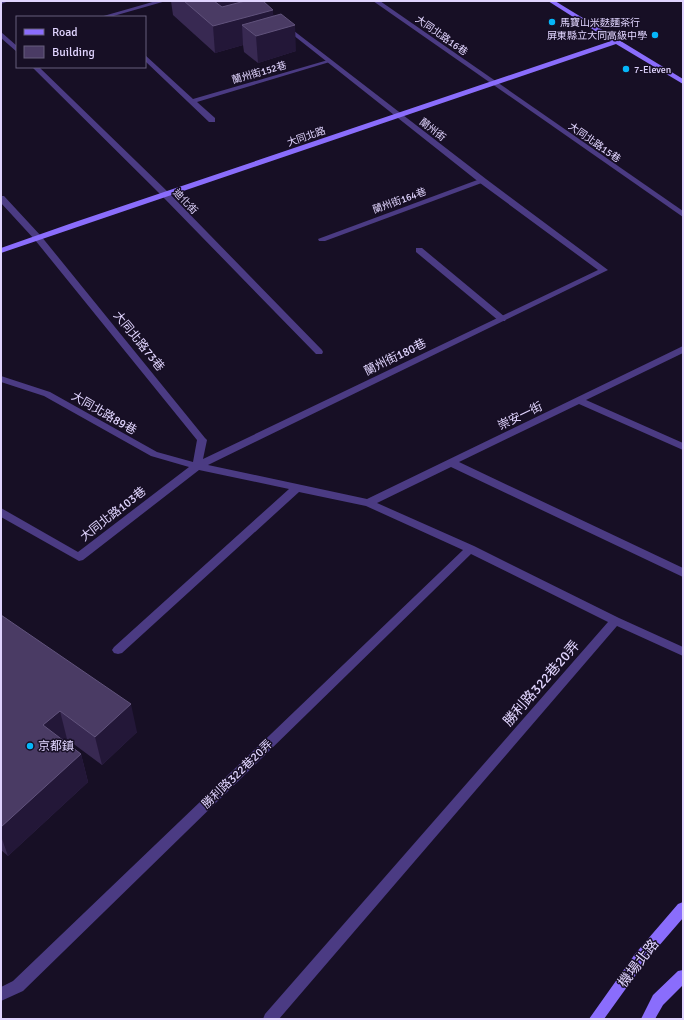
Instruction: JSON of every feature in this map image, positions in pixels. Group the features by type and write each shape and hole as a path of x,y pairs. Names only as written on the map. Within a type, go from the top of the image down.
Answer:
{"street":[{"path":"1,2 6,1"},
{"path":"107,16 163,1"},
{"name":"大同北路16巷","path":"376,1 495,85"},
{"path":"550,1 683,82"},
{"name":"蘭州街","path":"277,20 483,180 604,270"},
{"path":"1,34 16,49"},
{"name":"大同北路","path":"1,251 399,115 495,85 617,41"},
{"path":"146,58 212,120"},
{"name":"蘭州街152巷","path":"193,101 330,61"},
{"name":"迪化街","path":"36,68 166,195 319,352"},
{"name":"大同北路15巷","path":"495,85 683,215"},
{"name":"蘭州街164巷","path":"322,239 483,180"},
{"name":"大同北路73巷","path":"1,198 38,238 202,440 197,466"},
{"path":"419,250 502,319"},
{"name":"蘭州街180巷","path":"197,466 604,270"},
{"name":"崇安一街","path":"368,503 683,349"},
{"name":"大同北路89巷","path":"1,379 47,394 154,454 197,466 368,503 470,549 683,652"},
{"path":"578,400 683,447"},
{"path":"452,463 683,573"},
{"name":"大同北路103巷","path":"1,512 79,557 197,466"},
{"path":"118,650 298,487"},
{"name":"勝利路322巷20弄","path":"1,994 18,986 24,981 470,549"},
{"name":"勝利路322巷20弄","path":"270,1019 615,620"},
{"name":"機場北路","path":"596,1019 640,958 683,908"},
{"path":"648,1019 658,1000 683,976"}],"building":[{"path":"184,1 214,1 222,7 245,1 263,1 273,10 213,26"},
{"path":"281,14 295,25 256,36 242,25"},
{"name":"京都鎮","path":"1,615 131,704 95,737 60,711 43,725 81,754 1,827"}],"place":[{"name":"馬寶山米麩麵茶行","path":"552,22"},
{"name":"屏東縣立大同高級中學","path":"655,35"},
{"name":"7-Eleven","path":"626,69"},
{"name":"京都鎮","path":"30,746"}]}
